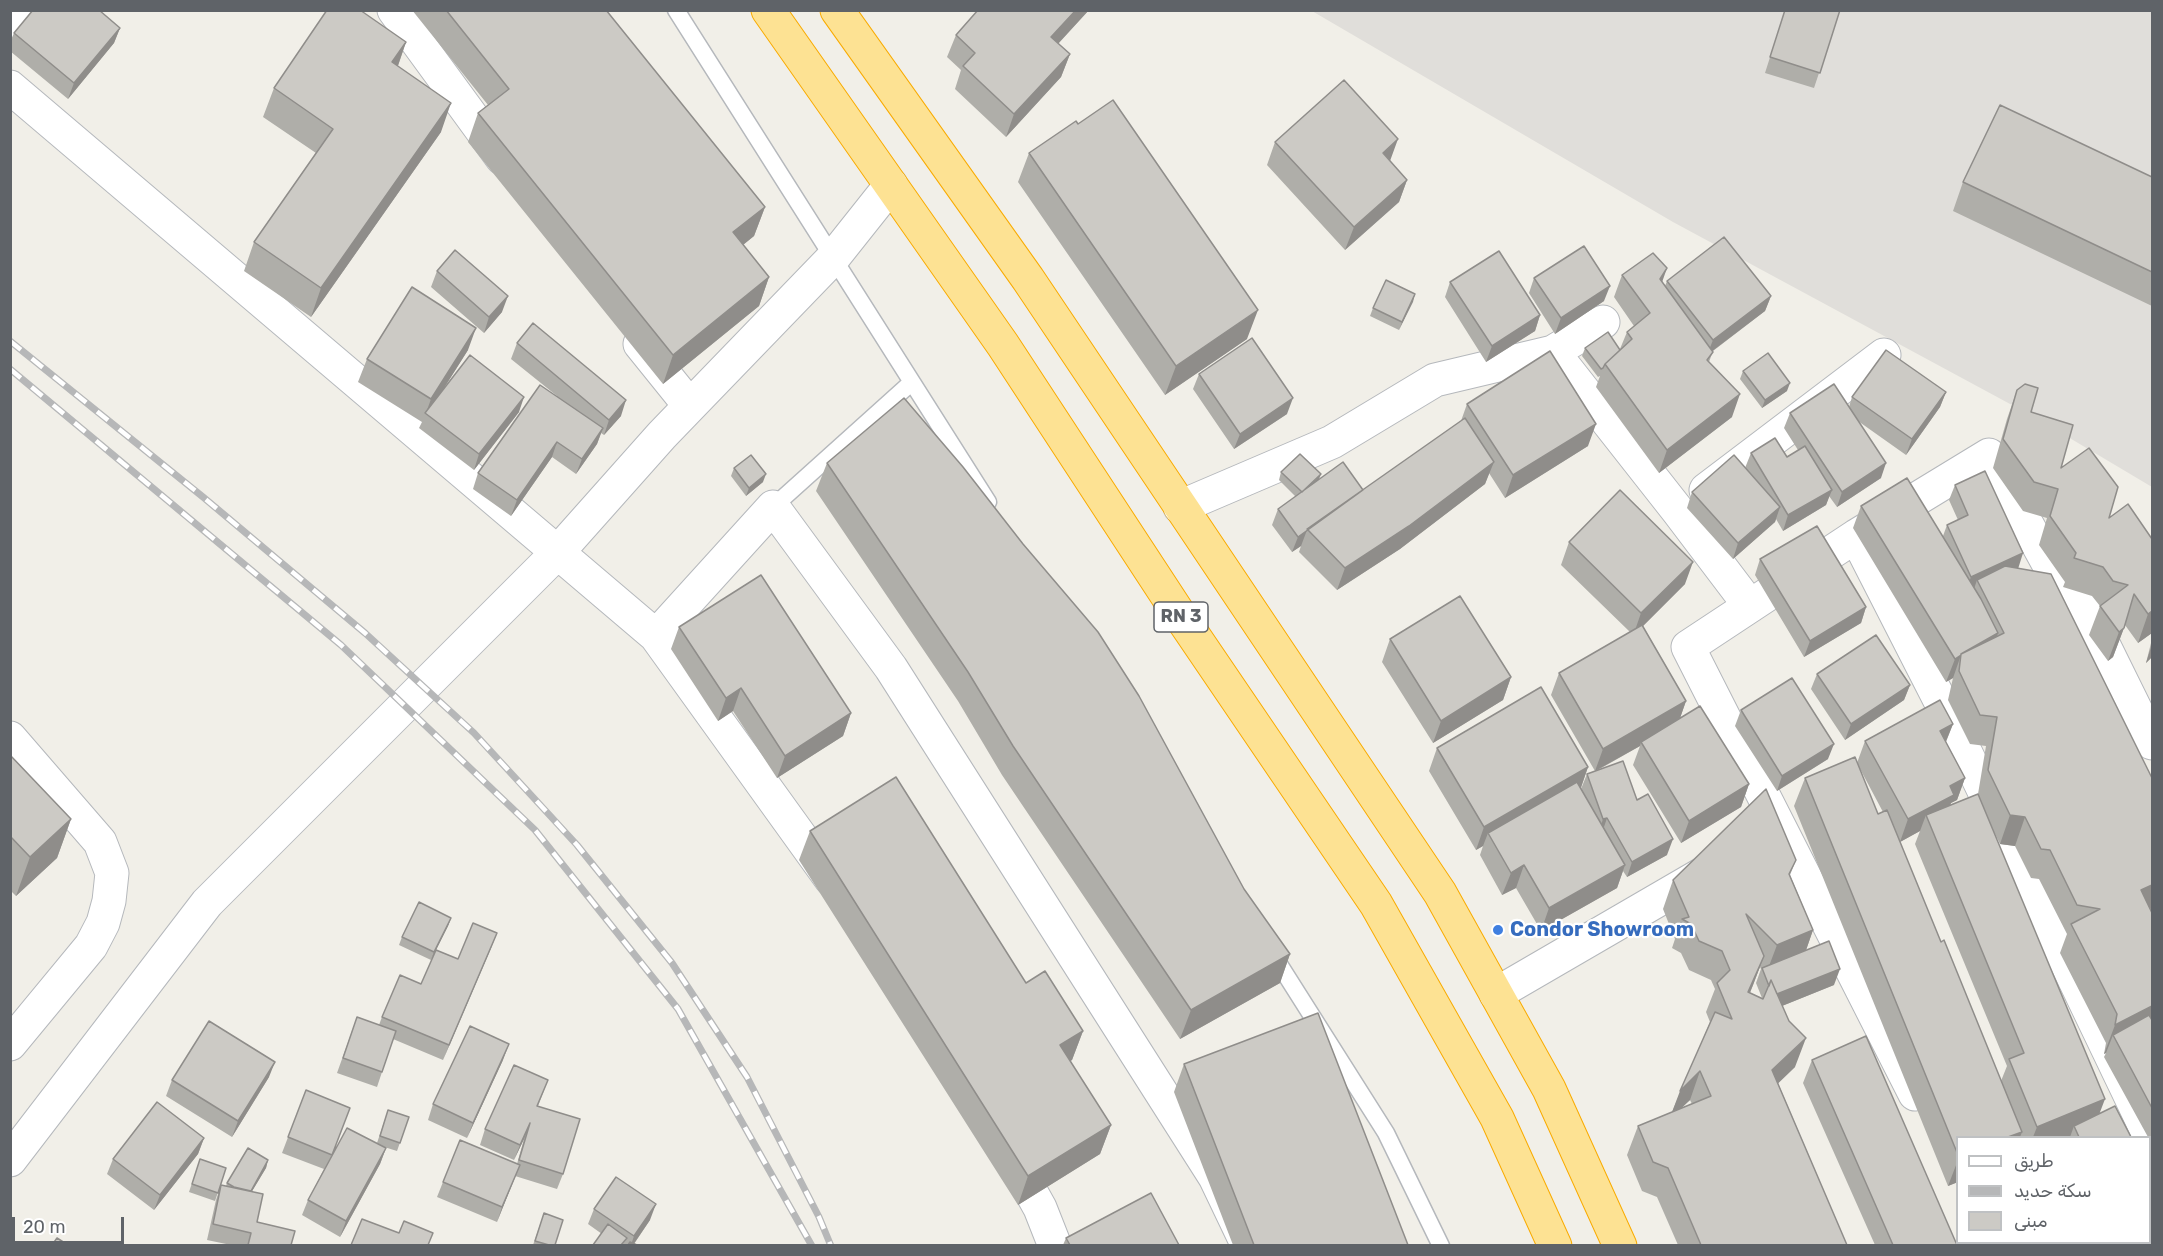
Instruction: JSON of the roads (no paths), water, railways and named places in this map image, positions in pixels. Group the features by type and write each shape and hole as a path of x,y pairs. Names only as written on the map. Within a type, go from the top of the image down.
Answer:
{"highway":[{"name":"RN 3","path":"768,10 1003,345 1183,620 1376,904 1497,1118 1555,1245"},
{"path":"837,10 1028,279 1440,893 1549,1089 1620,1245"}],"street":[{"path":"10,31 28,10"},
{"path":"394,10 520,183"},
{"path":"10,87 656,636 850,904"},
{"path":"10,1160 207,903 557,553 662,435 833,258 891,185"},
{"path":"1180,507 1332,442 1435,380 1553,352 1603,322"},
{"path":"624,325 690,406"},
{"path":"1553,352 1750,606"},
{"path":"1678,511 1884,355"},
{"path":"1931,1125 1791,823 1688,647 1856,536 1989,455 2053,572 2079,595 2152,743"},
{"path":"656,636 773,507 891,668 1215,1177 1248,1245"},
{"path":"1856,536 1941,729 2149,1136"},
{"path":"10,738 100,842 112,873 109,901 103,923 91,946 10,1044"},
{"path":"1496,994 1791,823"},
{"path":"995,1129 1040,1208 1055,1245"}],"lane":[{"path":"676,10 998,519"},
{"path":"773,507 912,382"},
{"path":"1266,944 1386,1133 1441,1245"}],"railway":[{"path":"10,341 203,497 365,633 474,733 577,845 672,963 747,1077 819,1217 831,1246"},
{"path":"10,369 341,645 535,830 678,1009 812,1246"}],"place":[{"name":"Condor Showroom","path":"1498,930"}]}
